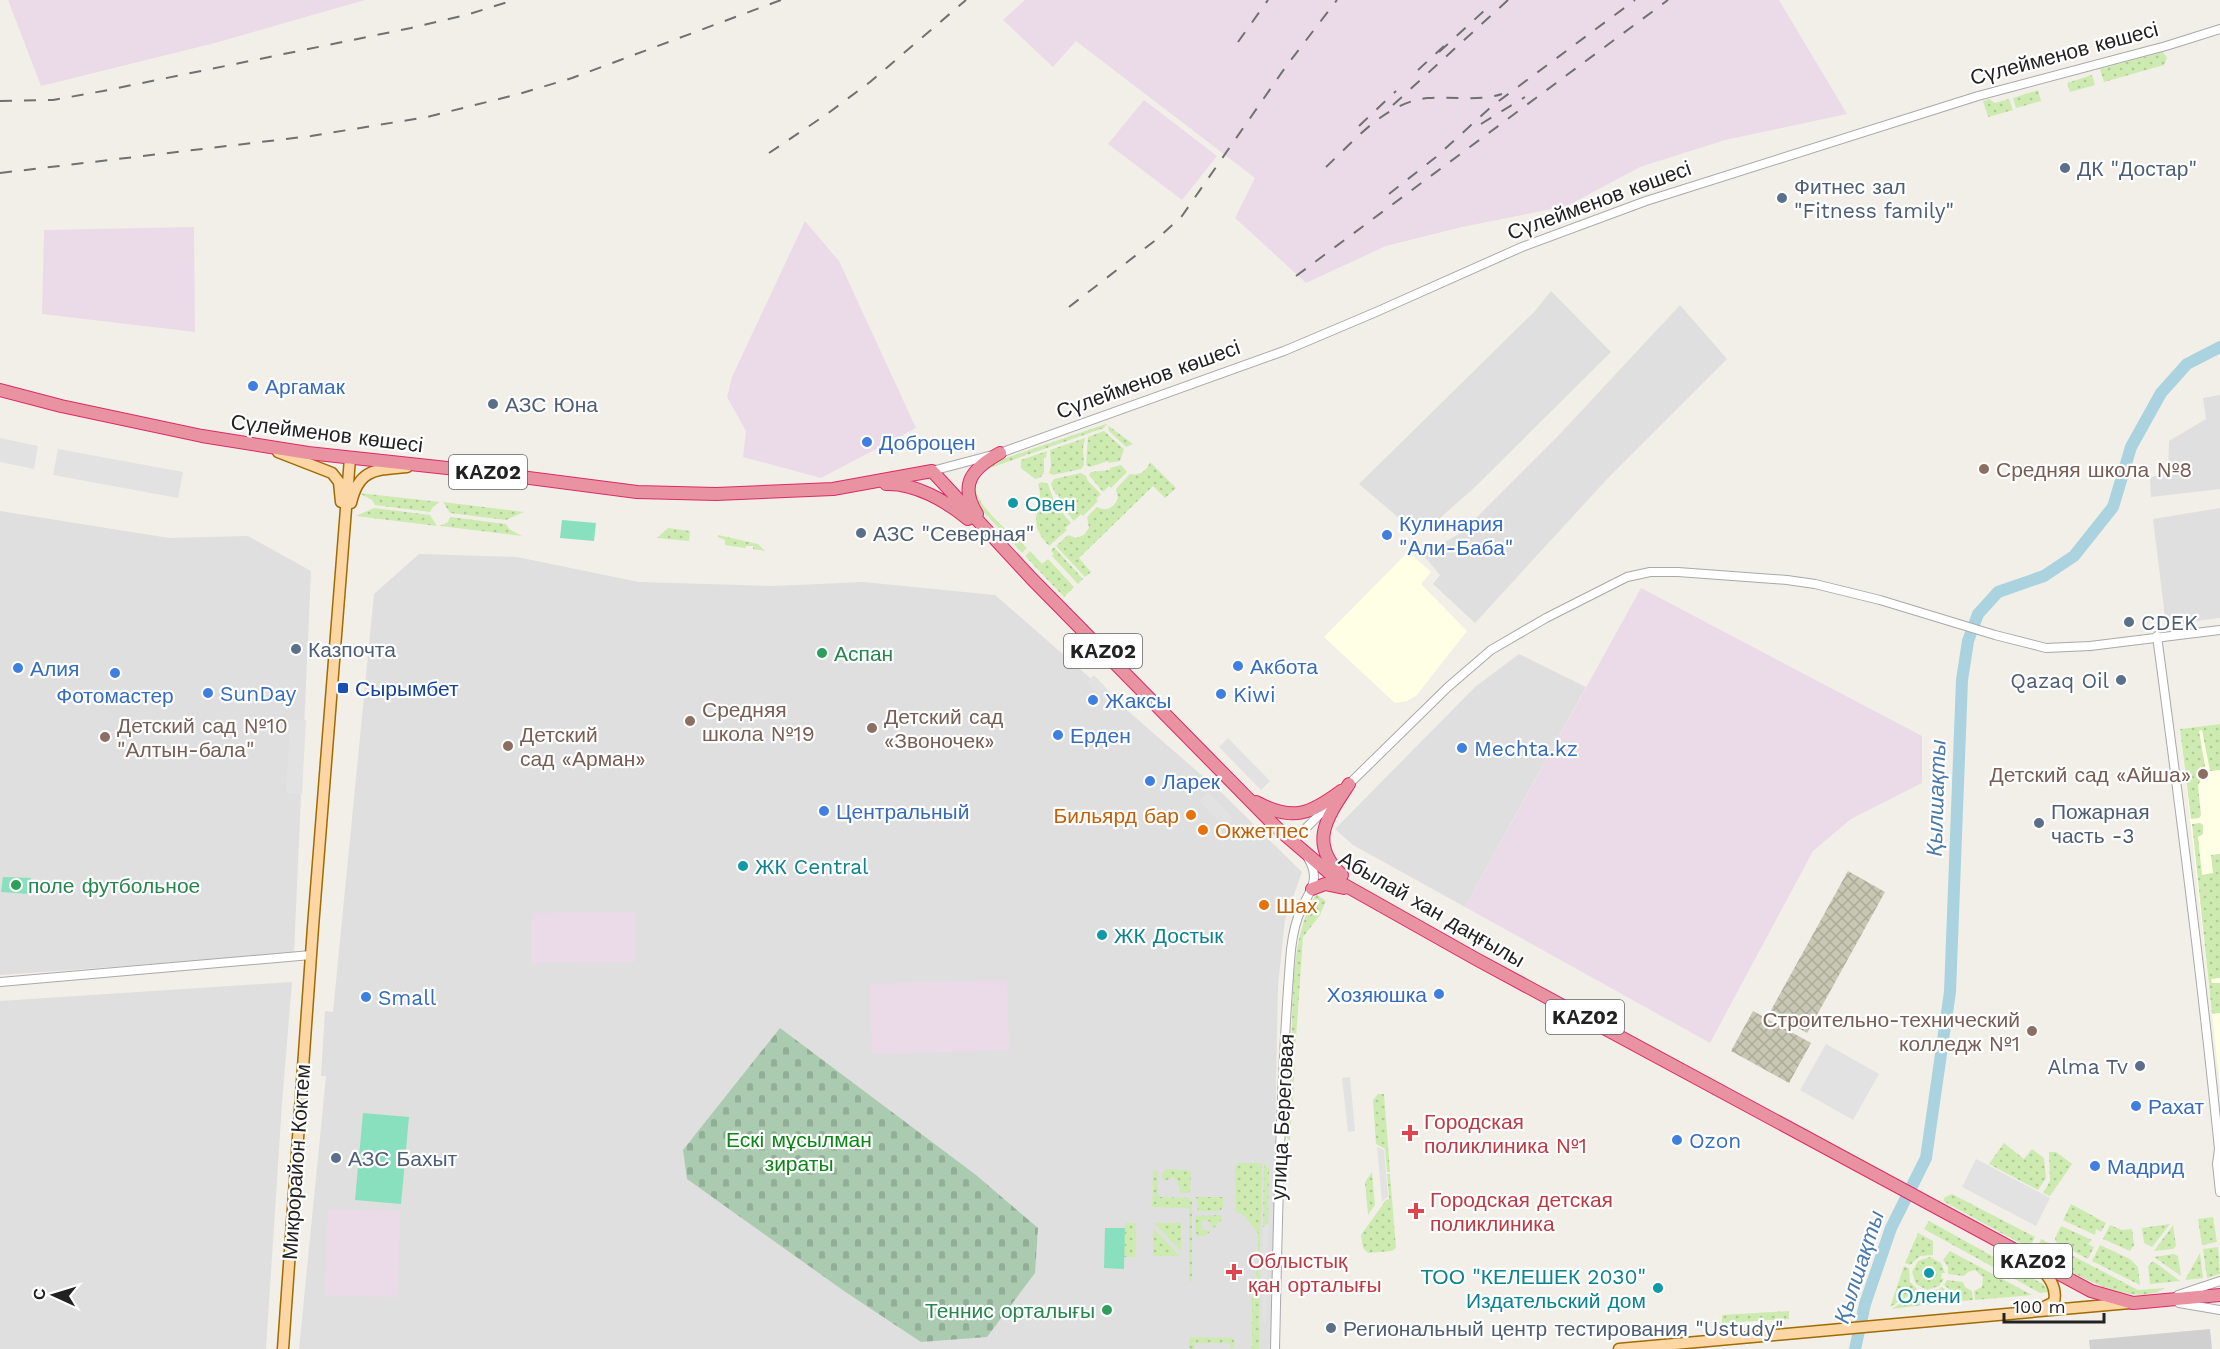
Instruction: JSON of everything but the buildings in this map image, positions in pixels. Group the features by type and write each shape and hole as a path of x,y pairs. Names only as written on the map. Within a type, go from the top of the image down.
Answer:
{"highway":[{"name":"KАZ02","path":"0,390 16,397"},
{"name":"KАZ02","path":"0,398 16,397"},
{"name":"Сүлейменов көшесі","path":"16,397 202,436 258,445 637,492 677,495 792,492 848,486 932,471"},
{"path":"995,540 974,508 969,487 971,477 977,468 1000,453"},
{"name":"Абылай хан даңғылы","path":"932,471 995,540 1237,788 1297,838 1306,854 1341,883 1476,959 2036,1263"},
{"name":"KАZ02","path":"848,486 893,484 910,487 952,507 995,540"},
{"path":"1237,788 1266,807 1294,814 1314,810 1349,784"},
{"path":"1349,784 1327,820 1323,830 1324,843 1332,865 1364,896"},
{"path":"1312,889 1320,884 1329,884 1364,896"},
{"name":"KАZ02","path":"2036,1263 2100,1295 2133,1303 2220,1295"}],"main road":[{"path":"258,445 332,473 340,486 344,538"},
{"path":"344,538 350,458"},
{"path":"344,538 354,492 361,478 375,471 423,465"},
{"name":"Микрорайон Коктем","path":"283,1349 344,538"},
{"path":"2030,1312 2048,1307 2056,1297 2052,1283 2036,1263"},
{"path":"1619,1349 2133,1303"}],"street":[{"name":"Сүлейменов көшесі","path":"932,471 1000,453 1284,351 1522,247 1646,201 1978,96 2166,46 2220,29"},
{"path":"1297,838 1448,687 1491,650 1628,577 1650,572 1678,572 1815,584 1880,600 1995,635 2037,646 2055,648 2220,630"},
{"path":"2157,636 2196,935 2219,1149 2217,1176 2220,1192"},
{"path":"1306,854 1314,870 1312,889"},
{"name":"улица Береговая","path":"1275,1349 1280,1133 1292,942 1298,915 1312,889"},
{"path":"0,982 311,955"},
{"path":"2160,1300 2220,1281"},
{"path":"2160,1300 2220,1310"}],"shaded area":[{"path":"8,0 365,0 215,43 41,86"},
{"path":"1025,0 1779,0 1847,114 1725,140 1640,167 1567,206 1462,227 1386,246 1306,283 1235,218 1255,178 1076,41 1053,67 1003,20"},
{"path":"1144,100 1217,156 1182,200 1108,144"},
{"path":"805,221 839,261 916,428 821,478 743,457 746,431 727,397 732,377"},
{"path":"194,227 195,332 42,314 44,230"},
{"path":"1551,291 1611,352 1474,488 1423,533 1399,518 1359,484 1535,311"},
{"path":"1680,305 1727,359 1608,478 1475,623 1433,584 1440,575 1423,555 1462,532 1559,435"},
{"path":"2220,395 2220,489 2151,497 2150,478 2168,471 2169,441 2206,419 2203,398"},
{"path":"0,438 38,446 34,469 0,462"},
{"path":"58,449 183,472 178,498 53,475"},
{"path":"2220,508 2220,618 2166,625 2153,519"},
{"path":"0,511 169,538 248,536 311,571 294,954 0,975"},
{"path":"1408,552 1431,572 1421,584 1467,631 1416,696 1407,701 1395,703 1324,637"},
{"path":"419,554 517,557 639,582 774,586 863,582 995,595 1222,793 1302,872 1285,920 1278,985 1271,1349 299,1349 326,1076 321,1076 325,1011 333,1012 374,594"},
{"path":"1641,588 1922,736 1922,783 1851,819 1813,851 1710,1043 1465,907"},
{"path":"1519,654 1586,687 1465,907 1353,845 1335,829 1475,687"},
{"path":"1094,675 1122,705 1115,711 1087,682"},
{"path":"290,720 306,720 302,794 286,793"},
{"name":"Детский сад «Айша»","path":"2220,724 2220,1087 2180,729"},
{"path":"1228,738 1270,781 1261,790 1219,747"},
{"path":"1208,792 1234,819 1225,828 1199,801"},
{"path":"1848,871 1885,892 1807,1033 1770,1012"},
{"path":"635,912 635,962 532,963 532,913"},
{"path":"1007,980 1009,1050 872,1054 870,984"},
{"path":"292,982 266,1349 0,1349 0,1001"},
{"path":"1753,1011 1811,1043 1789,1083 1731,1051"},
{"path":"1826,1044 1879,1074 1853,1120 1800,1090"},
{"path":"1350,1077 1355,1131 1348,1132 1342,1078"},
{"path":"1377,1147 1384,1150 1388,1196 1382,1202"},
{"path":"1976,1159 2050,1198 2036,1226 1962,1187"},
{"path":"328,1209 400,1211 398,1297 325,1295"},
{"path":"1268,1224 1266,1325 1262,1319 1263,1227"},
{"path":"2210,1329 2212,1349 2090,1349 2089,1340"}],"green space":[{"path":"2163,52 2167,58 2164,65 2104,82 2100,69"},
{"path":"2092,75 2095,85 2070,92 2067,83"},
{"path":"2038,90 2041,101 2016,108 2013,98"},
{"path":"1989,99 1995,103 2009,99 2013,110 1988,117 1983,101"},
{"path":"1106,424 1104,428 987,469 979,477 976,486 982,504 1011,535 1017,530 1025,539 1022,543 1027,548 1022,553 975,503 973,476 994,462"},
{"path":"1108,426 1133,444 1126,447 1109,431"},
{"path":"1104,431 1124,449 1120,461 1109,463 1108,461 1090,467 1086,465 1088,437"},
{"path":"1085,438 1084,465 1081,469 1053,475 1049,473 1050,450"},
{"path":"1047,451 1046,458 1044,458 1044,472 1039,478 1035,479 1021,468 1021,460"},
{"path":"1150,462 1176,488 1165,498 1153,486 1079,558 1091,572 1085,577 1056,546 1068,535 1076,538 1084,535 1089,528 1087,517 1097,507 1107,509 1112,507 1118,498 1116,489 1130,474 1137,474 1145,470"},
{"path":"1121,465 1127,472 1111,488 1109,486 1103,492 1089,475 1091,472 1110,470 1110,468"},
{"path":"1081,473 1101,494 1096,499 1098,501 1083,516 1081,514 1074,521 1062,507 1058,494 1056,495 1051,484 1054,479"},
{"path":"1042,482 1048,484 1055,504 1071,523 1065,528 1067,530 1049,546 1041,536 1036,520 1040,501 1038,484"},
{"path":"359,493 440,502 430,512 375,505 372,500"},
{"path":"443,502 524,512 506,520 450,513"},
{"path":"374,508 430,515 437,526 356,516"},
{"path":"450,517 506,524 509,529 522,536 440,526 448,522"},
{"path":"562,520 596,523 594,541 560,538"},
{"path":"668,528 690,531 689,541 657,538"},
{"path":"718,535 758,544 765,551 753,549 753,546 745,548 725,545 725,540"},
{"path":"1054,547 1083,579 1078,584 1052,556 1054,554 1051,551"},
{"path":"1030,551 1042,564 1048,559 1074,587 1064,597 1025,556"},
{"path":"2220,724 2220,770 2210,771 2202,730 2199,731 2206,772 2198,785 2201,815 2199,818 2191,819 2180,729"},
{"path":"2192,824 2203,825 2203,834 2198,837 2202,875 2213,873 2211,855 2220,854 2220,978 2211,979 2212,983 2220,983 2220,1013 2212,1014"},
{"name":"поле футбольное","path":"3,877 31,878 30,894 1,892"},
{"path":"1316,894 1326,901 1320,915 1303,937 1295,1053 1291,1049 1294,970 1301,931"},
{"name":"Ескі мұсылман зираты","path":"780,1028 976,1175 1038,1228 1035,1273 987,1337 921,1342 844,1291 687,1179 683,1150"},
{"path":"1295,1062 1290,1141 1286,1137 1290,1067 1291,1063"},
{"path":"1378,1094 1384,1094 1390,1172 1387,1172 1385,1149 1376,1144 1373,1100"},
{"path":"363,1113 409,1117 401,1204 355,1200"},
{"path":"2004,1143 2024,1159 2032,1149 2044,1158 2046,1178 2038,1190 1989,1164"},
{"path":"2049,1152 2056,1152 2072,1164 2050,1196 2043,1193 2050,1181"},
{"path":"1238,1163 1262,1163 1260,1254 1258,1254 1258,1233 1244,1215 1236,1212 1235,1167"},
{"path":"1264,1164 1269,1168 1268,1224 1263,1227"},
{"path":"1153,1169 1158,1172 1160,1197 1189,1198 1192,1201 1192,1281 1189,1281 1189,1208 1152,1207"},
{"path":"1166,1169 1191,1172 1190,1193 1181,1193 1173,1177 1163,1182 1162,1174"},
{"path":"1372,1172 1375,1205 1368,1215 1365,1182"},
{"path":"1387,1174 1390,1174 1396,1248 1392,1251 1368,1253 1363,1248 1361,1235 1389,1199"},
{"path":"1952,1194 2035,1237 2029,1248 1943,1201 1945,1197"},
{"path":"1196,1197 1223,1197 1223,1207 1220,1211 1198,1211"},
{"path":"2071,1204 2106,1223 2101,1232 2096,1229 2095,1235 2063,1220"},
{"path":"1221,1215 1223,1218 1213,1229 1209,1221 1205,1220 1201,1223 1202,1229 1211,1231 1205,1236 1198,1236 1195,1218 1197,1216"},
{"path":"2213,1217 2217,1242 2202,1245 2198,1219"},
{"path":"1929,1221 2043,1284 2050,1292 2040,1293 1924,1229"},
{"path":"1125,1223 1136,1223 1135,1257 1124,1257"},
{"path":"1154,1223 1181,1223 1181,1251"},
{"path":"2170,1224 2152,1247 2144,1243 2142,1228"},
{"path":"2110,1225 2122,1230 2132,1229 2134,1245 2130,1251 2103,1239"},
{"path":"2173,1225 2176,1246 2173,1249 2154,1251"},
{"path":"2061,1226 2092,1240 2088,1244 2094,1247 2088,1259 2056,1242 2055,1238"},
{"path":"1105,1228 1125,1228 1124,1269 1104,1268"},
{"path":"1153,1228 1180,1256 1153,1256"},
{"path":"1918,1233 1933,1241 1933,1255 1920,1256 1910,1265 1905,1263"},
{"path":"2041,1239 2138,1290 2165,1288 2151,1294 2135,1294 2099,1285 2036,1252"},
{"path":"2100,1245 2130,1259 2138,1267 2140,1285 2092,1261"},
{"path":"2218,1247 2220,1274 2207,1278 2203,1249"},
{"path":"1950,1251 2032,1295 1975,1300 1974,1291 1982,1287 1983,1277 1975,1270 1964,1276 1948,1274 1948,1267 1943,1260"},
{"path":"2200,1253 2203,1278 2185,1280"},
{"path":"2174,1254 2178,1256 2181,1276 2154,1257"},
{"path":"1930,1257 1941,1263 1945,1273 1942,1273 1941,1278 1944,1279 1939,1286 1927,1290 1916,1284 1912,1272 1918,1261"},
{"path":"2153,1261 2180,1281 2150,1284 2148,1266"},
{"path":"1256,1266 1260,1266 1259,1349 1252,1349 1252,1283 1256,1283"},
{"path":"1904,1266 1909,1268 1910,1282 1918,1290 1890,1307"},
{"path":"1947,1280 1963,1282 1965,1287 1972,1291 1973,1300 1963,1301 1944,1285"},
{"path":"1942,1287 1960,1302 1934,1304 1933,1292"},
{"path":"1922,1291 1931,1292 1932,1304 1891,1309"},
{"path":"1789,1311 1789,1319 1722,1323 1722,1315"},
{"path":"1189,1337 1232,1338 1235,1346 1231,1349 1229,1343 1195,1343 1194,1349 1189,1349"}],"waterway":[{"name":"Қылшақты","path":"1855,1349 1865,1304 1891,1228 1926,1158 1950,992 1962,680 1968,641 1978,614 1998,592 2044,576 2074,556 2113,507 2131,447 2161,393 2187,364 2220,347"}],"railway":[{"path":"0,101 53,100 103,91 411,28 466,15 514,0"},
{"path":"0,173 311,136 427,117 572,78 781,0"},
{"path":"769,153 870,82 966,0"},
{"path":"1238,42 1268,0"},
{"path":"1069,307 1157,239 1182,216 1287,65 1337,0"},
{"path":"1393,105 1508,0"},
{"path":"1389,194 1436,157 1492,106 1635,0"},
{"path":"1296,276 1668,0"},
{"path":"1439,52 1485,10"},
{"path":"1418,70 1444,46"},
{"path":"1359,126 1396,91"},
{"path":"1326,167 1360,134 1385,114 1398,107 1428,98 1474,98 1502,94"},
{"path":"1481,124 1525,97"}],"place":[{"name":"ДК \"Достар\"","path":"2065,168"},
{"name":"Фитнес зал \"Fitness family\"","path":"1782,198"},
{"name":"Аргамак","path":"253,386"},
{"name":"АЗС Юна","path":"493,404"},
{"name":"Доброцен","path":"867,442"},
{"name":"Средняя школа №8","path":"1984,469"},
{"name":"Овен","path":"1013,503"},
{"name":"АЗС \"Северная\"","path":"861,533"},
{"name":"Кулинария \"Али-Баба\"","path":"1387,535"},
{"name":"CDEK","path":"2129,622"},
{"name":"Казпочта","path":"296,649"},
{"name":"Аспан","path":"822,653"},
{"name":"Акбота","path":"1238,666"},
{"name":"Алия","path":"18,668"},
{"name":"Фотомастер","path":"115,673"},
{"name":"Qazaq Oil","path":"2121,680"},
{"name":"Сырымбет","path":"343,688"},
{"name":"SunDay","path":"208,693"},
{"name":"Kiwi","path":"1221,694"},
{"name":"Жаксы","path":"1093,700"},
{"name":"Средняя школа №19","path":"690,721"},
{"name":"Детский сад «Звоночек»","path":"872,728"},
{"name":"Ерден","path":"1058,735"},
{"name":"Детский сад №10 \"Алтын-бала\"","path":"105,737"},
{"name":"Детский сад «Арман»","path":"508,746"},
{"name":"Mechta.kz","path":"1462,748"},
{"name":"Детский сад «Айша»","path":"2203,774"},
{"name":"Ларек","path":"1150,781"},
{"name":"Центральный","path":"824,811"},
{"name":"Бильярд бар","path":"1191,815"},
{"name":"Пожарная часть -3","path":"2039,823"},
{"name":"Окжетпес","path":"1203,830"},
{"name":"ЖК Central","path":"743,866"},
{"name":"поле футбольное","path":"16,885"},
{"name":"Шах","path":"1264,905"},
{"name":"ЖК Достык","path":"1102,935"},
{"name":"Хозяюшка","path":"1439,994"},
{"name":"Small","path":"366,997"},
{"name":"Строительно-технический колледж №1","path":"2032,1031"},
{"name":"Alma Tv","path":"2140,1066"},
{"name":"Рахат","path":"2136,1106"},
{"name":"Городская поликлиника №1","path":"1410,1133"},
{"name":"Ozon","path":"1677,1140"},
{"name":"АЗС Бахыт","path":"336,1158"},
{"name":"Мадрид","path":"2095,1166"},
{"name":"Городская детская поликлиника","path":"1416,1211"},
{"name":"Облыстық қан орталығы","path":"1234,1272"},
{"name":"Олени","path":"1929,1273"},
{"name":"ТОО \"КЕЛЕШЕК 2030\" Издательский дом","path":"1658,1288"},
{"name":"Теннис орталығы","path":"1107,1310"},
{"name":"Региональный центр тестирования \"Ustudy\"","path":"1331,1328"}]}
